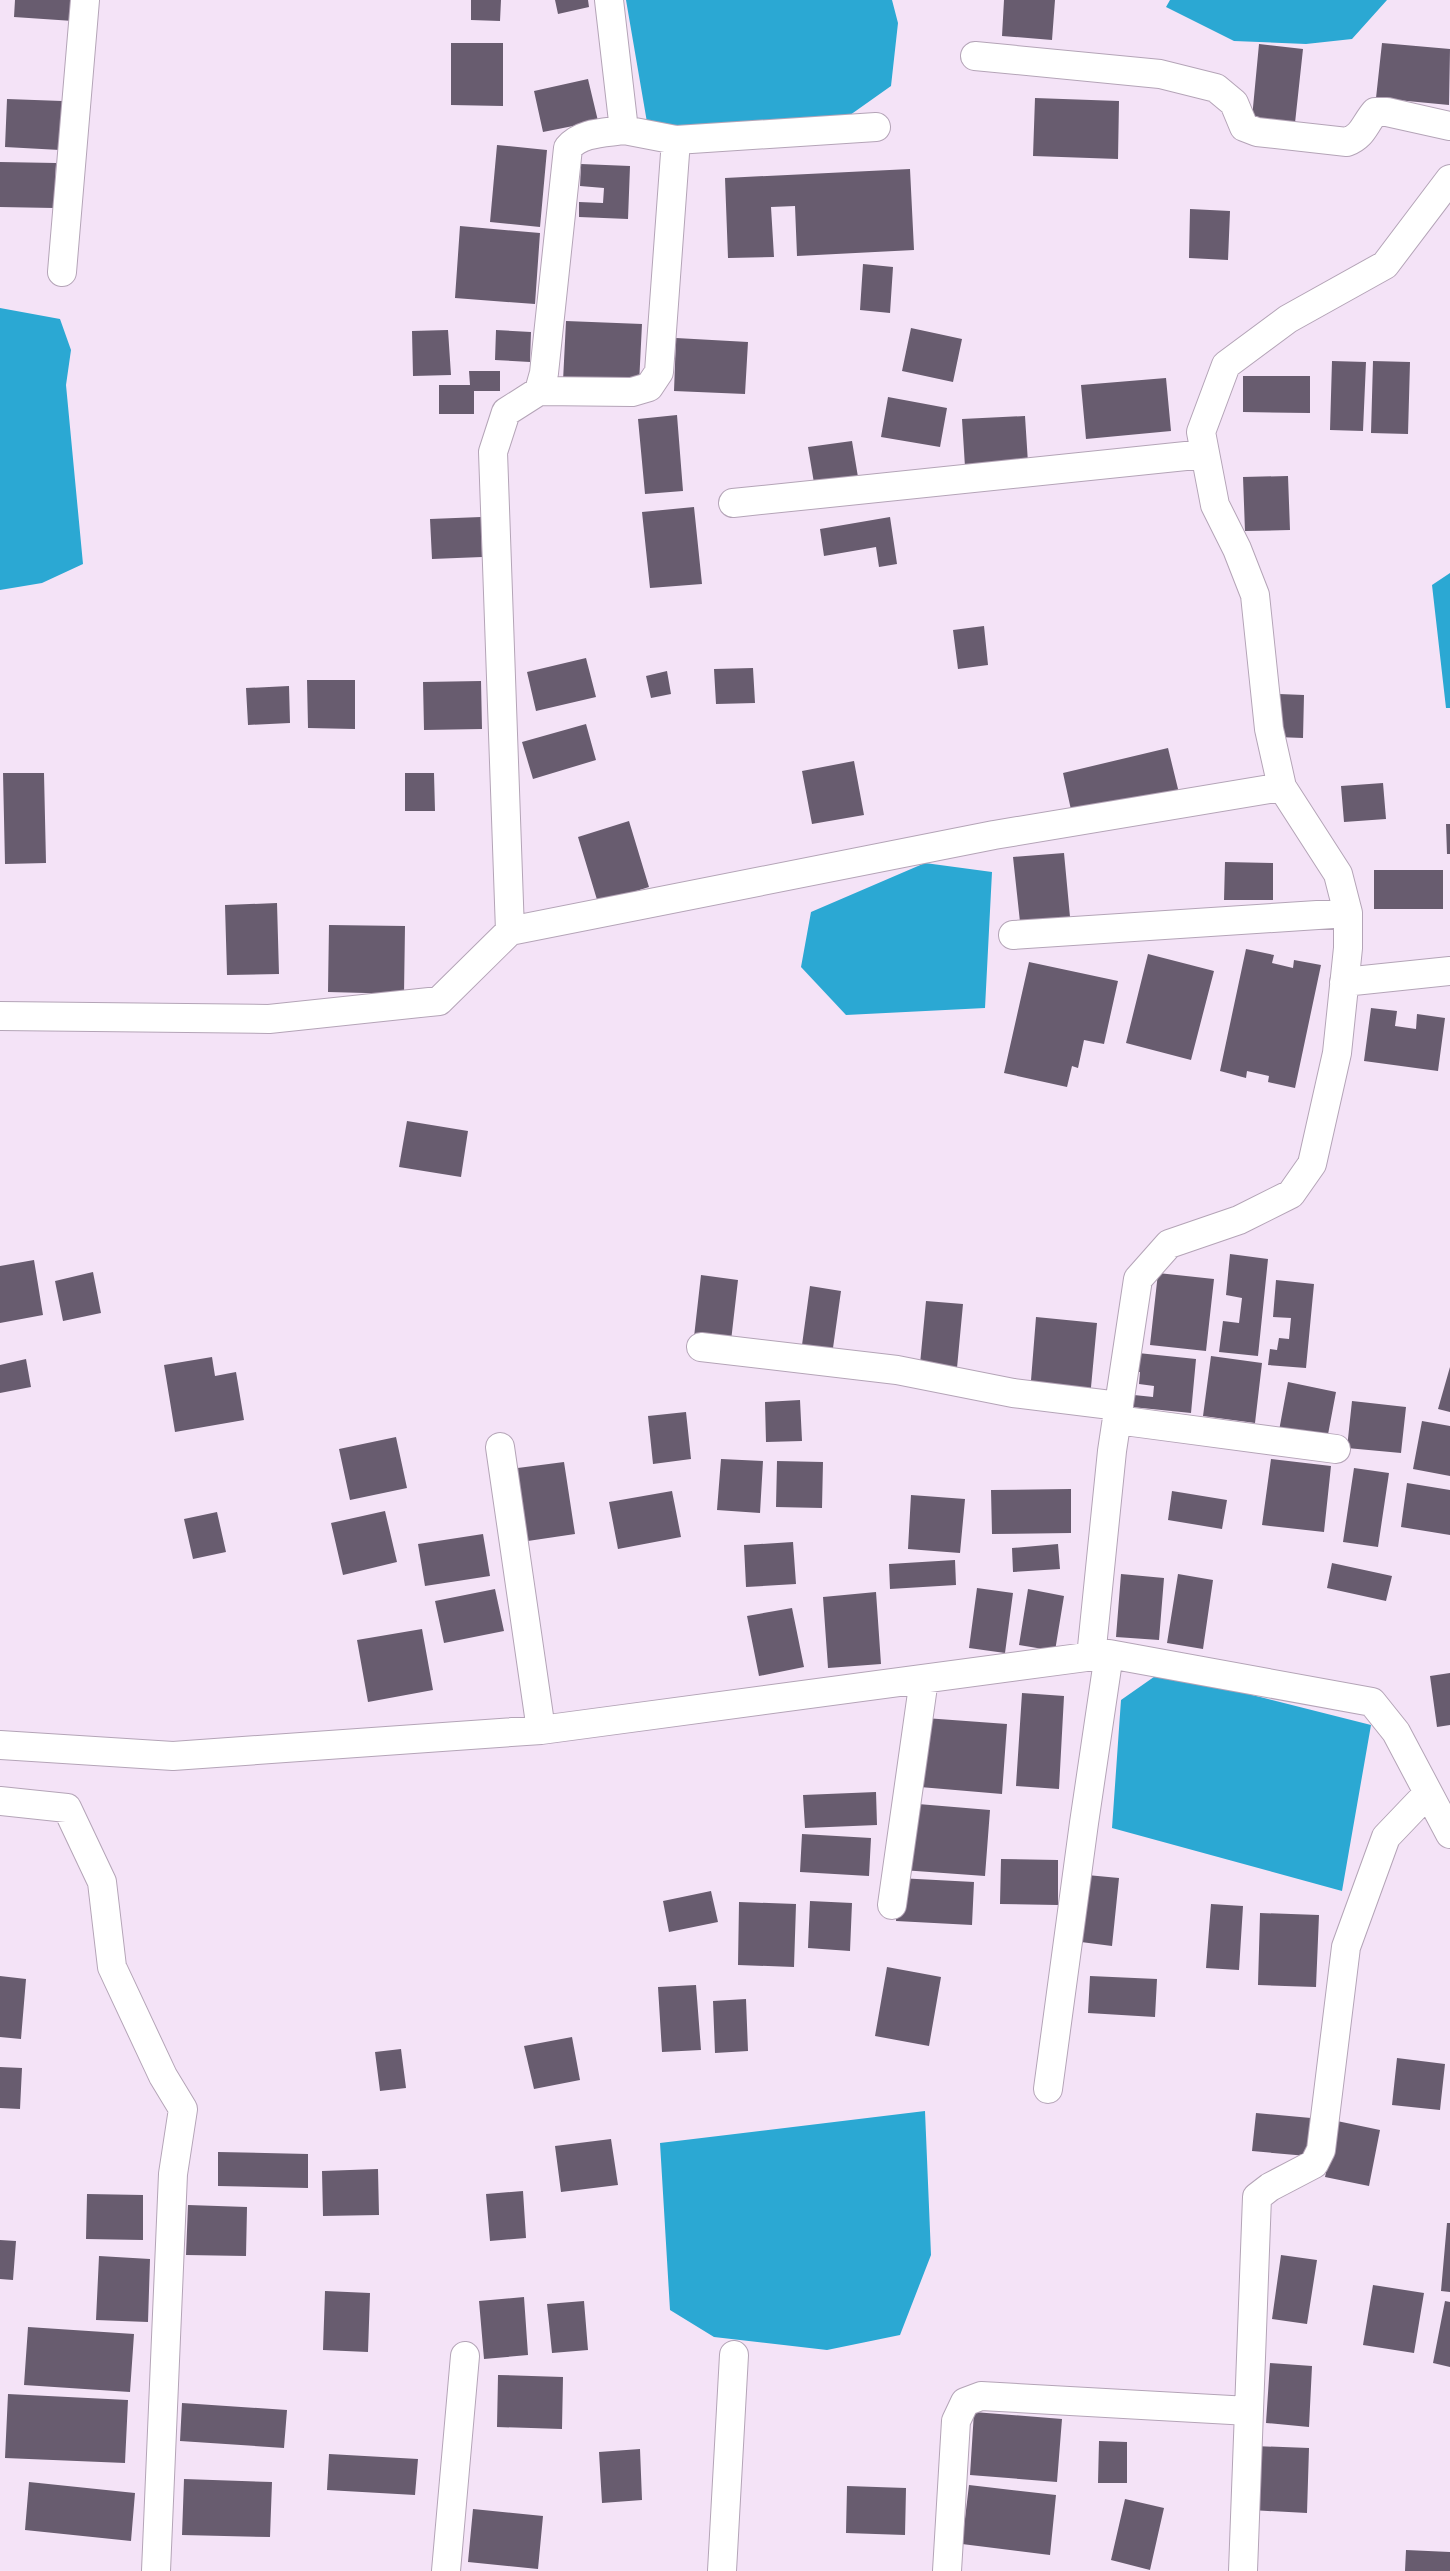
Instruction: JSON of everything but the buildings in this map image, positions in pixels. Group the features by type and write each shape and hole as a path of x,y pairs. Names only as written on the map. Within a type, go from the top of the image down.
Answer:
{"street":[{"path":"62,272 84,0"},
{"path":"609,0 624,130"},
{"path":"975,56 1160,74 1216,88 1234,103 1244,127 1257,132 1347,142 1357,138 1363,132 1375,112 1387,112 1450,126"},
{"path":"539,391 544,374 568,148 573,141 585,136 624,130 676,140 876,127"},
{"path":"510,931 493,452 506,412 539,391 632,392 649,387 659,372 676,140"},
{"path":"1048,2089 1084,1823 1100,1655 1118,1413 1138,1279 1169,1244 1239,1220 1291,1194 1312,1164 1337,1053 1344,982 1348,913 1338,874 1282,787 1269,729 1255,596 1236,549 1215,505 1201,432 1226,365 1288,319 1385,265 1450,179"},
{"path":"733,503 1205,454"},
{"path":"0,1016 269,1019 439,1001 510,931 994,835 1282,787"},
{"path":"1013,935 1348,913"},
{"path":"1344,982 1450,971"},
{"path":"700,1347 897,1370 1118,1413 1336,1449"},
{"path":"500,1447 541,1730"},
{"path":"0,1746 173,1756 541,1730 1100,1655 1372,1702 1396,1732 1450,1834"},
{"path":"892,1905 924,1679"},
{"path":"1243,2571 1257,2197 1270,2187 1314,2164 1321,2150 1346,1947 1386,1837 1428,1793"},
{"path":"0,1801 67,1808 102,1882 112,1967 163,2076 183,2109 173,2174 156,2571"},
{"path":"722,2571 734,2355"},
{"path":"446,2571 465,2356"},
{"path":"947,2571 956,2421 965,2402 981,2396 1250,2411"}],"water":[{"path":"626,0 892,0 898,23 891,86 843,120 649,134"},
{"path":"1170,0 1387,0 1352,39 1306,44 1234,41 1166,7"},
{"path":"0,308 60,319 71,350 66,385 83,564 42,583 0,590"},
{"path":"1450,573 1450,708 1446,708 1432,585"},
{"path":"925,863 992,872 985,1008 846,1015 801,967 811,912"},
{"path":"1161,1672 1371,1725 1342,1891 1112,1828 1121,1700"},
{"path":"925,2111 931,2255 900,2335 827,2350 714,2337 670,2310 660,2143"}]}
